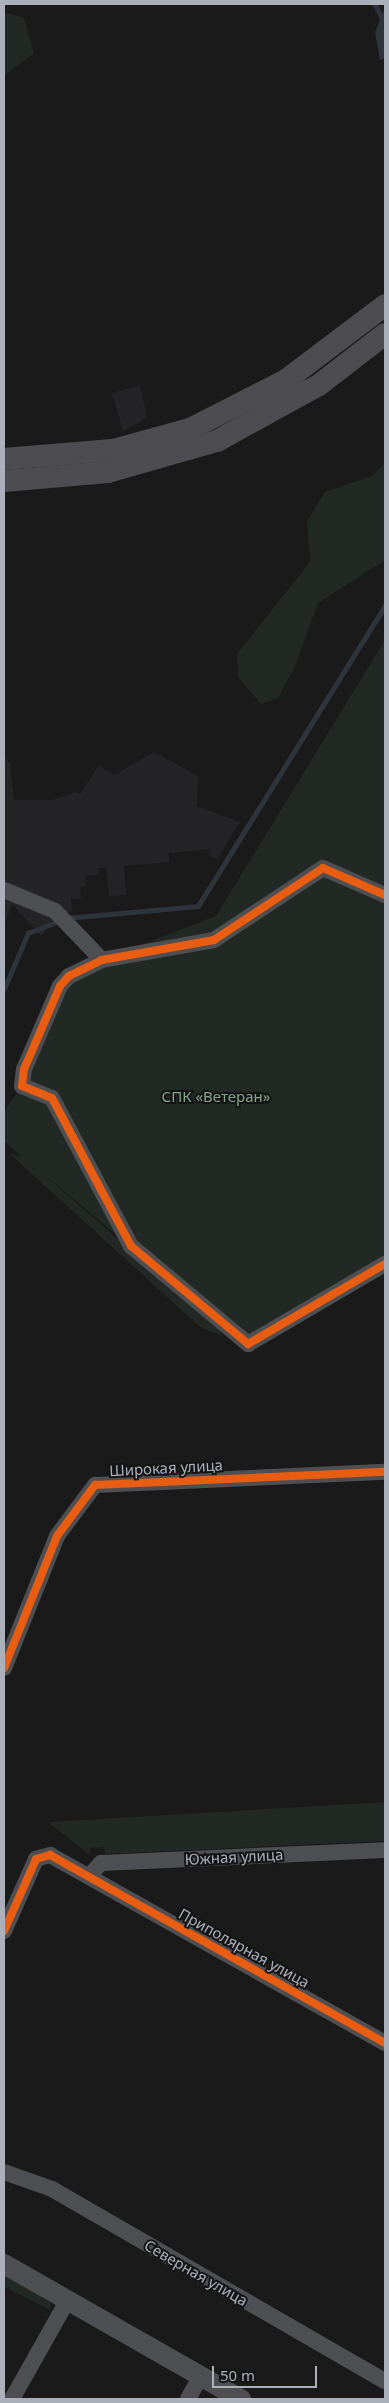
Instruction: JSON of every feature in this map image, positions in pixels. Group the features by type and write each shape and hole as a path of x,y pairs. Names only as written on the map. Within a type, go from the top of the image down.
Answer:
{"main road":[{"path":"4,459 113,450 190,428 286,380 385,305"},
{"path":"4,481 108,472 210,443 306,393 385,334"}],"street":[{"path":"385,895 323,868 214,940 102,960 69,976 46,1019 24,1069 22,1086 52,1098 131,1246 248,1344 385,1264"},
{"path":"4,890 55,911 102,960"},
{"name":"Широкая улица","path":"4,1668 57,1536 95,1485 385,1472"},
{"name":"Южная улица","path":"89,1876 101,1863 385,1850"},
{"name":"Приполярная улица","path":"4,1930 42,1855 89,1876 385,2043"},
{"name":"Северная улица","path":"4,2172 52,2189 385,2381"},
{"path":"4,2264 62,2308 194,2389 241,2399"},
{"path":"12,2399 62,2308"}],"shaded area":[{"path":"385,8 385,58 380,60 375,32"},
{"path":"140,385 147,418 123,431 112,393"},
{"path":"154,752 198,776 197,806 240,822 217,859 208,854 210,849 169,853 169,862 124,866 126,895 109,896 106,868 98,868 99,875 86,876 86,886 80,887 81,898 71,899 72,911 58,915 41,936 12,904 4,928 4,757 10,763 14,800 53,800 75,792 80,794 99,765 114,775"}],"green space":[{"path":"4,12 24,18 34,53 4,76"},
{"path":"385,463 385,560 318,603 294,669 278,698 261,704 238,677 237,654 310,562 307,521 325,492 372,476"},
{"name":"СПК «Ветеран»","path":"385,640 385,1264 248,1344 35,1167 216,1324 223,1336 200,1327 10,1154 21,1156 4,1141 4,1112 22,1086 60,986 102,960 216,916"},
{"path":"385,1802 385,1841 105,1854 104,1847 90,1848 90,1855 48,1822"},
{"path":"4,2272 50,2303 51,2310 4,2287"}],"waterway":[{"path":"375,4 385,24"},
{"path":"66,918 198,906 385,606"},
{"path":"4,989 28,933 59,921"}],"cycle path":[{"path":"385,895 323,868 214,940 102,960 69,976 60,986 24,1069 22,1086 52,1098 131,1246 248,1344 385,1264"},
{"path":"4,1668 57,1536 95,1485 385,1472"},
{"path":"4,1931 36,1859 50,1855 385,2043"}]}
